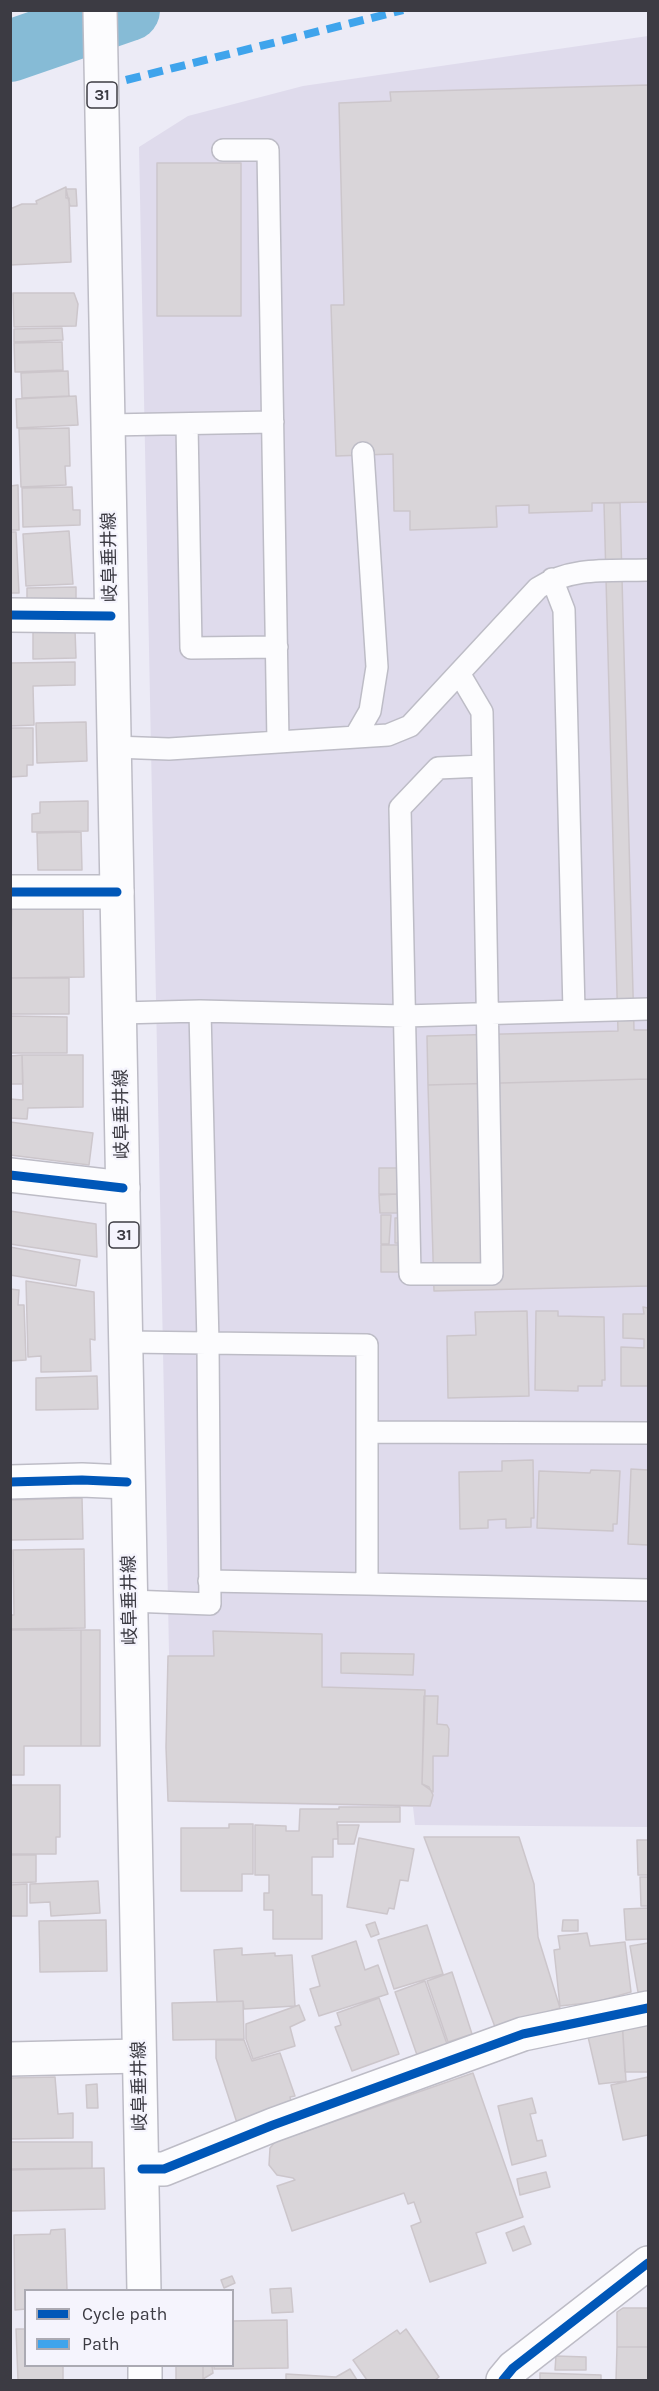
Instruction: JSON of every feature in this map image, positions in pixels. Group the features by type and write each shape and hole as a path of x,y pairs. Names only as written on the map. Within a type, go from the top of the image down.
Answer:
{"main road":[{"name":"岐阜垂井線","path":"100,10 144,2289"},
{"path":"10,615 111,616"},
{"path":"10,892 117,892"},
{"path":"10,1175 123,1188"},
{"path":"10,1482 127,1482"},
{"path":"142,2169 164,2169 273,2125 523,2034 648,2008"},
{"path":"10,2059 139,2056"},
{"path":"511,2376 648,2263"}],"lane":[{"path":"223,150 268,150 278,742"},
{"path":"108,424 273,422"},
{"path":"187,424 191,648 277,647"},
{"path":"355,737 370,711 377,667 363,453"},
{"path":"114,747 169,748 388,735 410,726 538,588 552,579 575,572 648,570"},
{"path":"552,579 564,610 574,1011"},
{"path":"459,673 482,712 483,766 487,1013 492,1274 410,1274 400,808 438,768 483,766"},
{"path":"120,1013 200,1011 404,1016 648,1009"},
{"path":"130,1601 210,1604 208,1343 200,1011"},
{"path":"127,1342 367,1345 367,1584"},
{"path":"368,1432 648,1433"},
{"path":"209,1581 648,1590"}],"shaded area":[{"path":"648,36 648,1827 415,1825 413,1807 172,1802 139,147 188,116 303,86"}],"building":[{"path":"648,85 648,502 592,503 592,511 529,513 529,505 496,506 497,527 410,530 410,511 394,511 393,454 336,456 331,305 344,305 339,103 391,101 390,92"},
{"path":"157,163 241,163 241,316 157,316"},
{"path":"66,187 66,198 69,198 71,262 10,265 10,209 22,204 37,204 36,201"},
{"path":"66,189 76,189 77,206 70,206"},
{"path":"13,293 74,293 78,304 76,326 14,327"},
{"path":"62,328 63,340 14,342 14,329"},
{"path":"62,342 63,370 15,372 14,343"},
{"path":"68,371 69,396 22,398 21,373"},
{"path":"76,396 78,425 17,428 16,399"},
{"path":"69,428 70,466 65,466 66,485 21,487 19,429"},
{"path":"18,485 19,530 10,530 10,486"},
{"path":"72,487 73,510 80,510 80,525 23,527 22,488"},
{"path":"604,503 620,503 634,1030 648,1030 648,1079 428,1085 427,1036 618,1031"},
{"path":"69,531 73,584 26,586 23,534"},
{"path":"10,532 16,532 19,593 10,593"},
{"path":"76,587 76,601 27,602 27,588"},
{"path":"75,630 76,658 33,659 33,632"},
{"path":"75,662 75,685 33,686 34,725 10,726 10,663"},
{"path":"86,722 87,761 37,763 36,723"},
{"path":"10,728 33,728 33,765 27,765 27,776 10,777"},
{"path":"88,801 88,831 32,832 32,814 40,813 40,802"},
{"path":"81,832 82,870 38,870 37,833"},
{"path":"89,897 89,909 83,909 84,977 10,978 12,907"},
{"path":"10,978 69,978 69,1014 10,1014"},
{"path":"10,1016 67,1017 67,1053 10,1053"},
{"path":"22,1055 83,1055 83,1107 28,1108 27,1119 10,1118 10,1099 23,1100"},
{"path":"22,1055 23,1084 10,1084 10,1056"},
{"path":"648,1079 648,1286 434,1291 428,1085"},
{"path":"10,1122 93,1133 89,1165 10,1155"},
{"path":"379,1168 405,1168 406,1194 379,1194"},
{"path":"397,1194 398,1213 380,1213 379,1195"},
{"path":"10,1211 96,1224 97,1257 10,1244"},
{"path":"381,1215 391,1215 389,1244 381,1244"},
{"path":"395,1218 407,1218 408,1243 395,1243"},
{"path":"381,1245 408,1245 408,1272 381,1272"},
{"path":"10,1247 80,1260 76,1286 10,1275"},
{"path":"26,1281 94,1292 95,1340 90,1339 91,1371 41,1372 41,1356 28,1357"},
{"path":"10,1289 19,1290 18,1305 24,1305 26,1360 10,1361"},
{"path":"643,1307 648,1308 648,1386 621,1386 621,1347 644,1348 644,1339 623,1338 623,1314 644,1314"},
{"path":"527,1311 529,1396 448,1398 447,1336 476,1335 475,1312"},
{"path":"536,1311 558,1311 558,1316 604,1317 605,1380 602,1380 602,1386 578,1386 578,1391 535,1390"},
{"path":"97,1376 98,1409 36,1410 36,1378"},
{"path":"533,1460 534,1518 531,1518 531,1527 506,1528 506,1519 488,1520 488,1528 460,1529 459,1472 502,1471 502,1461"},
{"path":"631,1469 648,1470 648,1545 628,1544"},
{"path":"591,1470 620,1471 617,1524 613,1524 613,1531 537,1528 539,1471 590,1473"},
{"path":"82,1498 83,1539 10,1540 10,1500"},
{"path":"84,1549 85,1628 10,1629 10,1615 14,1615 13,1550"},
{"path":"10,1630 81,1630 81,1746 24,1746 24,1775 10,1775"},
{"path":"81,1630 100,1630 100,1746 81,1746"},
{"path":"213,1631 322,1634 322,1687 425,1690 422,1784 429,1787 433,1795 430,1806 168,1801 166,1747 168,1656 214,1656"},
{"path":"341,1653 414,1654 413,1675 341,1673"},
{"path":"424,1696 438,1696 437,1724 447,1725 449,1729 448,1756 433,1756 433,1792 422,1784"},
{"path":"10,1785 60,1785 60,1837 56,1837 56,1854 10,1854"},
{"path":"339,1807 400,1807 400,1822 337,1822 338,1839 333,1839 333,1857 312,1857 312,1895 322,1895 322,1939 273,1939 273,1910 264,1910 264,1893 269,1893 269,1875 255,1875 255,1825 286,1826 286,1831 299,1831 300,1809 339,1809"},
{"path":"229,1824 253,1824 253,1874 242,1874 242,1891 181,1891 181,1828 229,1828"},
{"path":"338,1825 359,1825 354,1844 338,1844"},
{"path":"424,1837 519,1837 534,1884 538,1937 560,2008 495,2027"},
{"path":"359,1838 414,1849 408,1881 400,1880 394,1909 389,1908 387,1914 347,1907"},
{"path":"637,1840 648,1840 648,1875 638,1875"},
{"path":"10,1855 36,1855 36,1882 10,1883"},
{"path":"640,1877 648,1877 648,1906 641,1906"},
{"path":"98,1881 100,1913 51,1916 50,1902 30,1903 30,1884"},
{"path":"27,1884 27,1916 10,1916 10,1885"},
{"path":"648,1908 648,1939 626,1940 624,1909"},
{"path":"106,1920 107,1971 40,1972 39,1921"},
{"path":"563,1920 578,1920 578,1931 562,1931"},
{"path":"375,1922 379,1934 371,1937 366,1925"},
{"path":"427,1925 443,1974 394,1989 378,1940"},
{"path":"587,1933 590,1946 625,1942 631,1992 596,2002 560,2006 554,1950 560,1949 558,1936"},
{"path":"356,1941 365,1970 378,1965 388,1994 319,2016 310,1989 320,1986 312,1956"},
{"path":"648,1943 648,1991 638,1992 630,1946"},
{"path":"242,1948 242,1955 275,1953 275,1956 292,1955 295,2006 244,2009 243,2001 217,2002 214,1950"},
{"path":"452,1972 472,2034 448,2042 427,1981"},
{"path":"425,1981 447,2044 417,2055 395,1992"},
{"path":"379,1998 399,2054 352,2071 335,2027 341,2025 337,2013"},
{"path":"243,2001 244,2039 173,2040 172,2003"},
{"path":"299,2005 305,2020 290,2027 295,2046 253,2059 246,2039 246,2024"},
{"path":"648,2018 648,2072 625,2072 622,2019"},
{"path":"622,2019 626,2081 599,2084 586,2028"},
{"path":"216,2040 244,2040 252,2061 280,2053 295,2096 290,2097 292,2105 237,2123 216,2058"},
{"path":"473,2073 523,2217 476,2233 486,2263 430,2282 411,2226 421,2222 414,2202 408,2204 404,2193 292,2231 277,2186 295,2180 277,2175 269,2165 270,2148 275,2142"},
{"path":"55,2077 58,2114 73,2113 73,2138 10,2139 10,2078"},
{"path":"648,2077 648,2135 623,2140 611,2085"},
{"path":"97,2084 98,2108 87,2108 86,2085"},
{"path":"532,2098 536,2113 530,2114 537,2141 542,2140 546,2156 512,2165 498,2106"},
{"path":"10,2142 92,2142 92,2168 10,2169"},
{"path":"104,2168 105,2209 10,2211 10,2170"},
{"path":"546,2172 550,2187 520,2195 517,2179"},
{"path":"524,2226 531,2244 513,2251 506,2233"},
{"path":"65,2229 67,2289 24,2289 24,2309 15,2310 14,2235 50,2234 51,2230"},
{"path":"232,2276 235,2283 224,2288 221,2280"},
{"path":"291,2288 293,2312 272,2313 270,2289"},
{"path":"623,2308 648,2308 648,2347 617,2347 617,2312"},
{"path":"287,2320 288,2368 214,2369 214,2367 234,2367 234,2321"},
{"path":"16,2329 24,2329 24,2367 63,2367 63,2380 18,2380"},
{"path":"406,2329 439,2377 435,2380 367,2380 353,2360 397,2330 400,2334"},
{"path":"617,2347 648,2347 648,2380 616,2380"},
{"path":"556,2356 586,2357 586,2370 555,2370"},
{"path":"176,2367 203,2367 203,2380 176,2380"},
{"path":"203,2367 212,2367 213,2373 203,2379"},
{"path":"350,2369 357,2380 286,2380 286,2374 336,2377"},
{"path":"540,2373 601,2375 601,2380 540,2380"}],"waterway":[{"path":"10,51 129,10"}],"marked path":[{"path":"126,80 403,10"}],"cycle path":[{"path":"10,615 111,616"},
{"path":"10,892 117,892"},
{"path":"10,1175 123,1188"},
{"path":"10,1482 82,1480 127,1482"},
{"path":"142,2169 164,2169 273,2125 523,2034 648,2008"},
{"path":"503,2380 513,2368 648,2263"}]}
